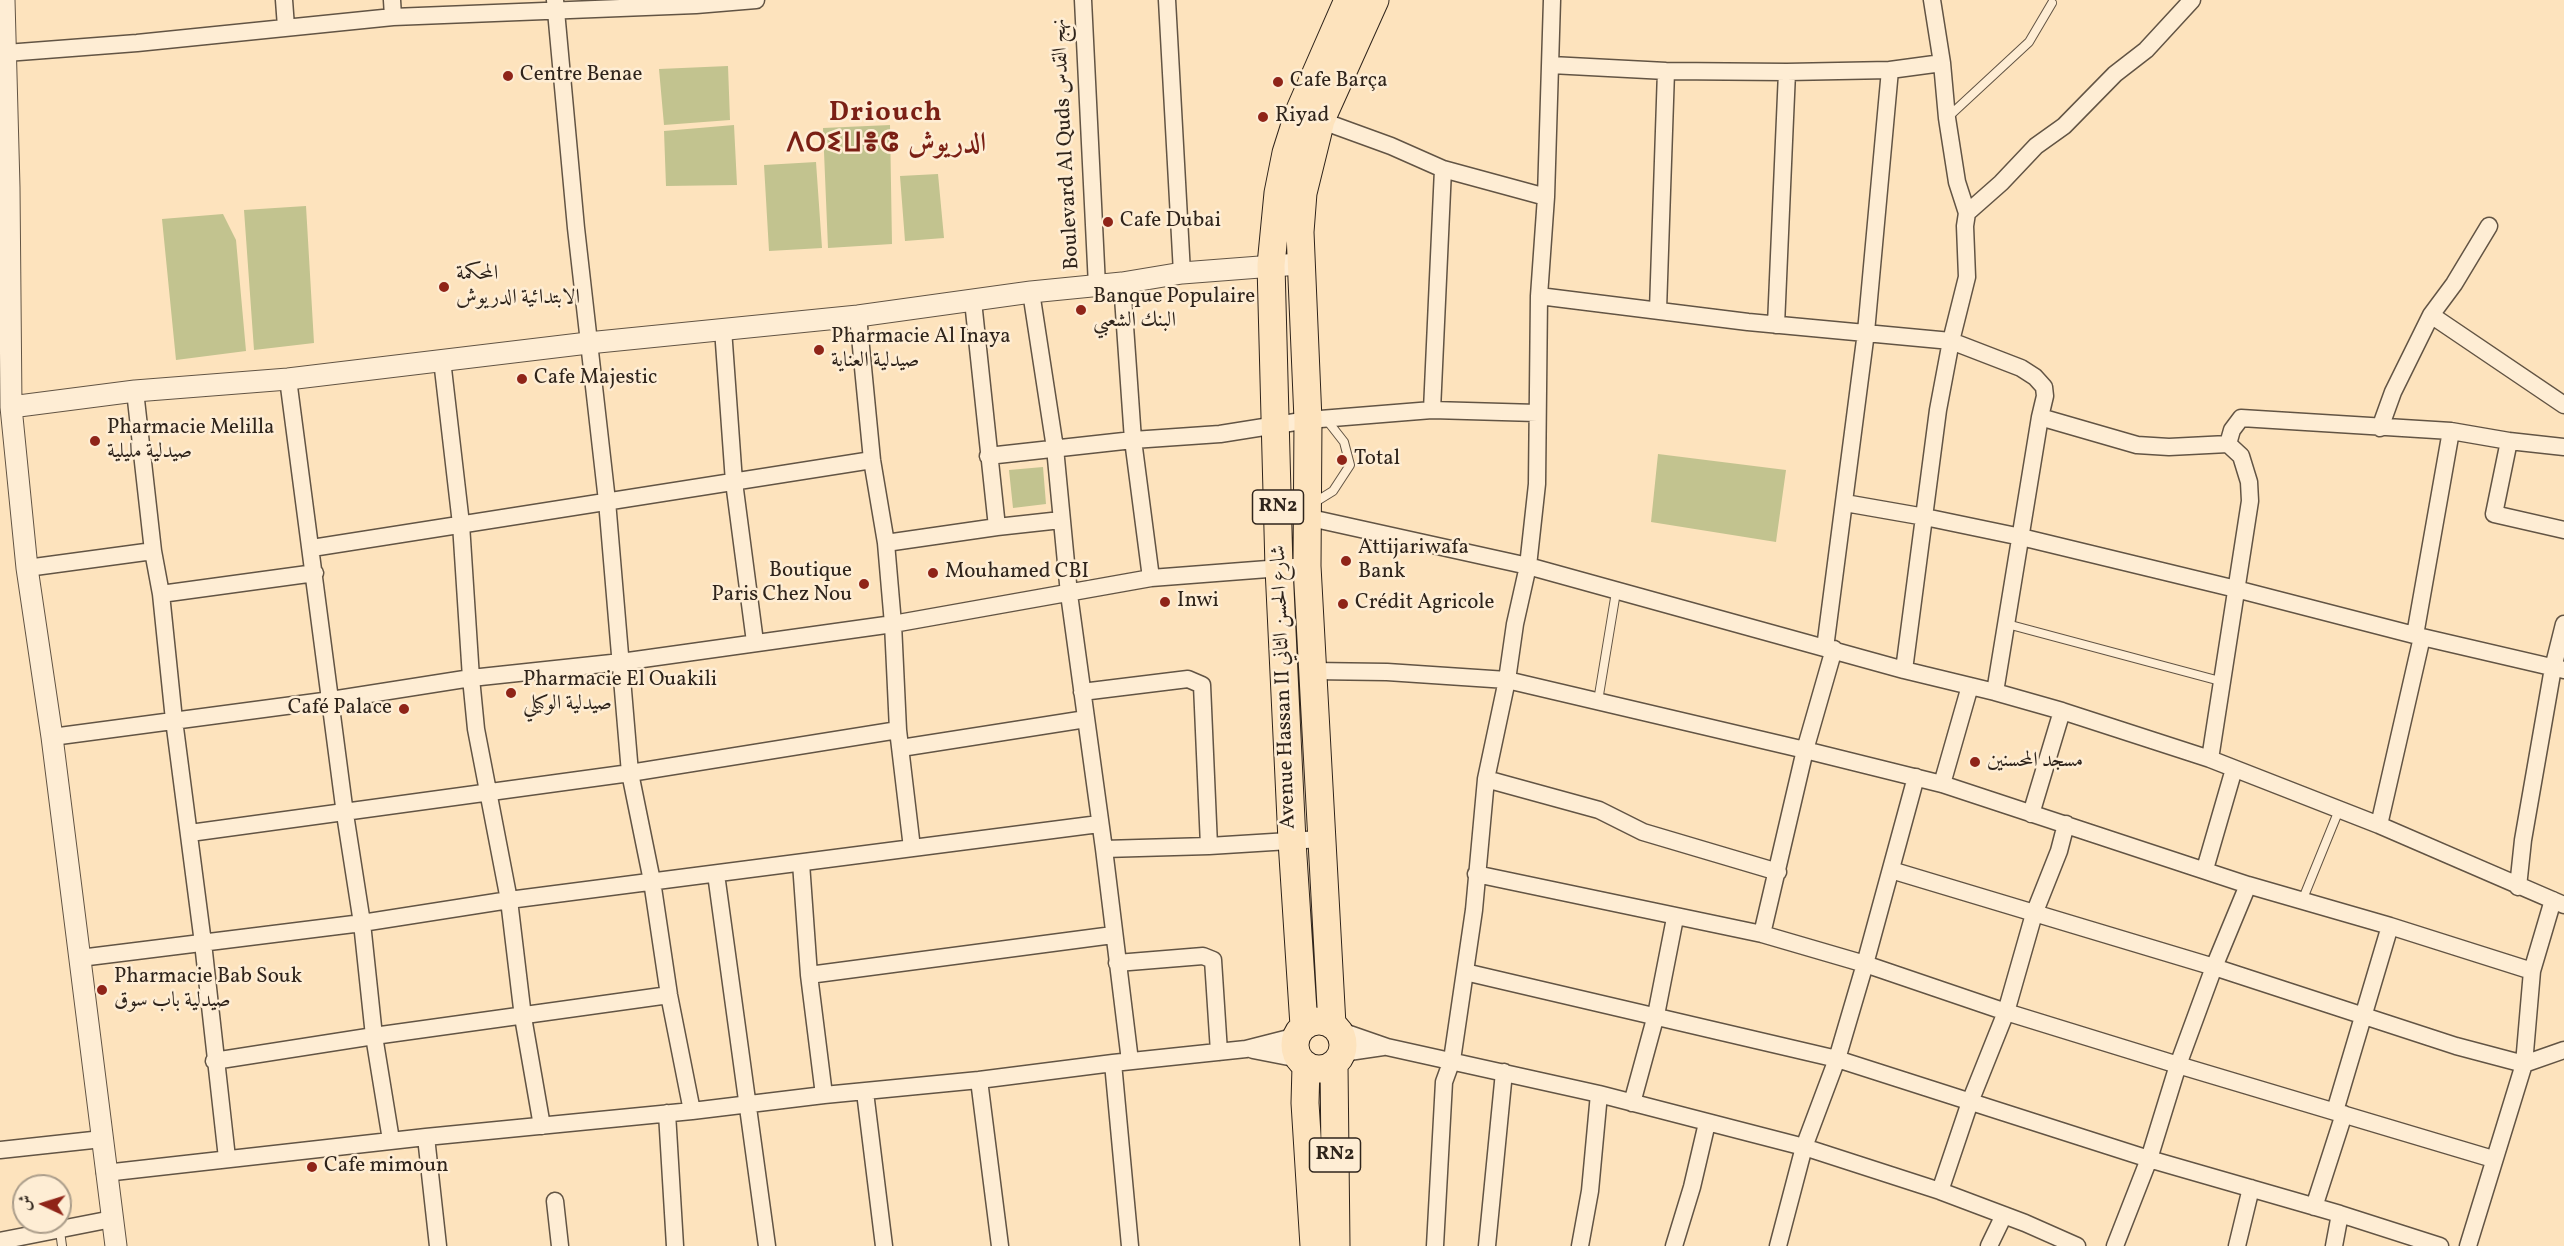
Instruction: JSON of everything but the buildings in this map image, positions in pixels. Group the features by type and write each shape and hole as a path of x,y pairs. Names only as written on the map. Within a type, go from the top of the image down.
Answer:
{"main road":[{"name":"Avenue Hassan II شارع الحسن الثاني","path":"1336,1246 1336,1043 1321,839 1306,566 1306,512 1317,420 1299,264 1310,116 1348,0"},
{"name":"Avenue Hassan II شارع الحسن الثاني","path":"1314,1246 1279,568 1271,265 1278,193 1286,153 1310,116 1375,0"},
{"path":"1318,1021 1336,1043 1325,1069 1315,1070 1302,1047 1318,1021"}],"street":[{"path":"3,0 6,53 6,407 52,738 116,1246"},
{"path":"284,0 286,27"},
{"path":"392,0 393,17"},
{"path":"6,53 137,43 393,17 555,5 756,0"},
{"name":"Boulevard Al Quds نهج القدس","path":"1083,0 1097,286"},
{"path":"1167,0 1182,273"},
{"path":"1435,1246 1444,1082 1452,1060 1474,910 1476,874 1483,830 1485,779 1507,680 1515,624 1528,567 1536,484 1539,296 1546,197 1552,0"},
{"path":"1904,670 1938,410 1951,341 1967,277 1966,213 1957,182 1932,0"},
{"path":"1966,213 2001,183 2036,146 2064,126 2115,74 2146,50 2192,0"},
{"path":"555,5 588,343 607,501 630,773 652,881 669,995 692,1112"},
{"path":"1551,65 1666,71 1787,72 1890,70 1942,63"},
{"path":"1762,934 1829,649 1866,332 1890,70"},
{"path":"1658,310 1666,71"},
{"path":"1776,325 1787,72"},
{"path":"1310,116 1391,146 1443,169 1546,197"},
{"path":"1432,410 1443,169"},
{"path":"2380,428 2393,392 2431,315 2454,284 2489,226"},
{"path":"6,407 135,391 288,378 588,343 858,316 973,302 1031,292 1122,283 1182,273 1299,264"},
{"path":"1122,283 1133,440 1151,578"},
{"path":"1031,292 1055,448 1069,594 1104,849 1117,963 1130,1246"},
{"path":"1539,296 1776,325 1951,341 2021,368 2035,377 2044,387 2045,396 1995,692"},
{"path":"973,302 997,527"},
{"path":"2431,315 2564,405"},
{"path":"858,316 872,460 886,543 893,624 897,730 912,848"},
{"path":"723,329 734,482 755,642"},
{"path":"442,360 461,524 476,729 509,900 523,1017 542,1126"},
{"path":"288,378 345,814 362,923 374,1036 391,1140"},
{"path":"135,391 153,551 161,594 174,720 190,833 214,1060 227,1158"},
{"path":"988,456 1133,440 1220,434 1276,424 1432,410 1538,413"},
{"path":"2040,417 2137,445 2169,447 2228,444 2241,456 2249,482 2250,501 2220,681 2210,759"},
{"path":"2228,444 2232,430 2241,418 2451,431 2564,447"},
{"path":"2379,825 2419,636 2451,431"},
{"path":"2509,441 2494,514 2564,530"},
{"path":"312,548 872,460"},
{"path":"1845,503 1925,516 2021,537 2558,669"},
{"path":"1306,512 1528,567 2062,711 2210,759 2379,825 2559,903 2532,971 2524,1064 2468,1246"},
{"path":"886,543 1061,520"},
{"path":"27,568 153,551"},
{"path":"52,738 331,700 471,678 621,662 893,624 1151,578 1306,566"},
{"path":"161,594 315,573"},
{"path":"2518,887 2523,840 2558,669 2564,624"},
{"path":"1312,671 1387,672 1507,680 1916,777 2248,885 2390,926 2532,971"},
{"path":"1082,692 1188,679 1202,685 1209,846"},
{"path":"1942,784 1970,686"},
{"path":"2031,814 2062,711"},
{"path":"901,748 1086,718"},
{"path":"190,833 345,814 630,773 897,730"},
{"path":"2205,870 2234,769"},
{"path":"1778,1246 1804,1147 1837,1059 1865,964 1916,777"},
{"path":"1485,779 1599,810 1643,832 1778,872"},
{"path":"80,958 362,923 509,900 1099,824"},
{"path":"1940,1191 2006,1012 2034,914 2059,851 2066,824"},
{"path":"1104,849 1209,846 1321,839"},
{"path":"801,863 809,975 824,1095"},
{"path":"1891,870 2214,967 2456,1046 2524,1064 2564,1050"},
{"path":"717,874 766,1246"},
{"path":"1476,874 1675,918 1762,934 1865,964 2006,1012 2178,1065 2493,1159"},
{"path":"2115,1246 2149,1159 2178,1065 2214,967 2248,885"},
{"path":"1632,1103 1656,1015 1675,918"},
{"path":"2314,1207 2363,1017 2390,926"},
{"path":"809,975 1113,935"},
{"path":"1117,963 1203,956 1213,960 1219,1052"},
{"path":"1465,972 1837,1059 2149,1159 2340,1214 2440,1246"},
{"path":"214,1060 669,995"},
{"path":"1336,1043 1387,1047 1452,1060 1599,1094 1804,1147 1940,1191 2077,1246"},
{"path":"1336,1043 1387,1047"},
{"path":"105,1173 391,1140 692,1112 1121,1062 1246,1049 1302,1047"},
{"path":"1246,1049 1302,1047"},
{"path":"1487,1246 1504,1072"},
{"path":"979,1080 1000,1246"},
{"path":"865,1092 884,1246"},
{"path":"1580,1246 1590,1191 1599,1094"},
{"path":"667,1113 675,1246"},
{"path":"1674,1246 1692,1187 1707,1123"},
{"path":"426,1137 438,1246"},
{"path":"0,1150 102,1139"},
{"path":"2237,1246 2251,1188"},
{"path":"555,1201 560,1246"},
{"path":"2334,1246 2340,1214"},
{"path":"1989,1246 2004,1215"},
{"path":"0,1241 61,1238 112,1219"},
{"path":"1336,1246 1343,1246"}],"lane":[{"path":"1947,118 2029,42 2052,3"},
{"path":"1306,512 1333,491 1350,465 1344,442 1317,420"},
{"path":"1598,701 1616,592"},
{"path":"2007,624 2220,681"},
{"path":"2302,901 2338,810"}],"green space":[{"path":"728,66 730,120 664,125 659,69"},
{"path":"734,125 737,185 666,186 664,131"},
{"path":"890,125 892,244 828,248 823,128"},
{"path":"816,162 822,248 769,251 764,165"},
{"path":"938,174 944,238 905,241 900,176"},
{"path":"306,206 314,343 254,350 244,210"},
{"path":"223,214 236,240 246,351 176,360 162,219"},
{"path":"1658,454 1786,470 1776,542 1651,522"},
{"path":"1043,467 1046,504 1013,508 1009,470"}],"place":[{"name":"Centre Benae","path":"508,76"},
{"name":"Cafe Barça","path":"1278,82"},
{"name":"Riyad","path":"1263,117"},
{"name":"Cafe Dubai","path":"1108,222"},
{"name":"المحكمة الابتدائية الدريوش","path":"444,287"},
{"name":"Banque Populaire البنك الشعبي","path":"1081,310"},
{"name":"Pharmacie Al Inaya صيدلية العناية","path":"819,350"},
{"name":"Cafe Majestic","path":"522,379"},
{"name":"Pharmacie Melilla صيدلية مليلية","path":"95,441"},
{"name":"Total","path":"1342,460"},
{"name":"Attijariwafa Bank","path":"1346,561"},
{"name":"Mouhamed CBI","path":"933,573"},
{"name":"Boutique Paris Chez Nou","path":"864,584"},
{"name":"Inwi","path":"1165,602"},
{"name":"Crédit Agricole","path":"1343,604"},
{"name":"Pharmacie El Ouakili صيدلية الوكيلي","path":"511,693"},
{"name":"Café Palace","path":"404,709"},
{"name":"مسجد المحسنين","path":"1975,762"},
{"name":"Pharmacie Bab Souk صيدلية باب سوق","path":"102,990"},
{"name":"Cafe mimoun","path":"312,1167"}],"district":[{"name":"Driouch ⴷⵔⵉⵡⴻⵛ الدريوش","path":"886,130"}]}
